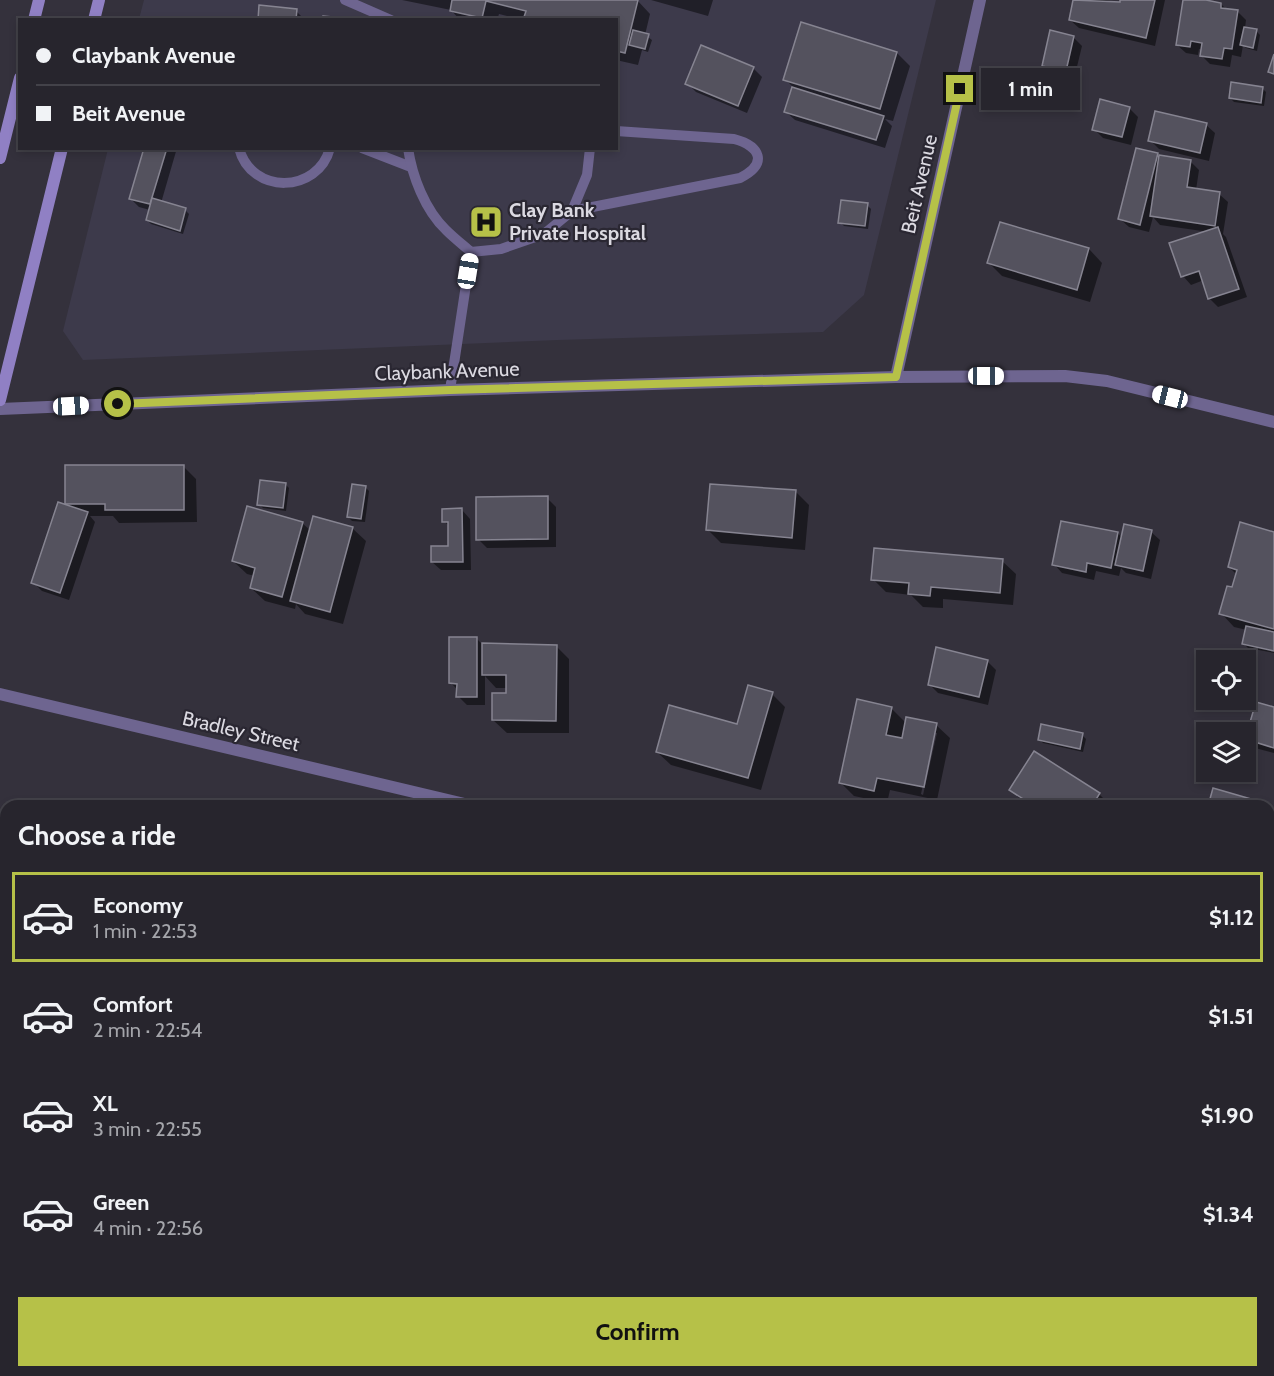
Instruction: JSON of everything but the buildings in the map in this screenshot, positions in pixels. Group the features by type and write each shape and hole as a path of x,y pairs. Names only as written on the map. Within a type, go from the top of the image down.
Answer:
{"main road":[{"path":"34,18 39,0"},
{"path":"94,18 99,0"},
{"path":"0,158 18,86"},
{"path":"0,400 62,150"}],"street":[{"name":"Beit Avenue","path":"896,377 980,0"},
{"name":"Claybank Avenue","path":"0,409 450,390 896,377 1065,376 1107,381 1274,422"},
{"name":"Bradley Street","path":"0,694 448,800"}],"lane":[{"path":"345,0 386,18"},
{"path":"572,211 740,178 757,166 759,158 755,149 745,142 734,139 618,131"},
{"path":"240,150 247,165 257,176 270,182 285,184 299,182 312,176 322,165 329,150"},
{"path":"367,150 411,167"},
{"path":"408,150 411,167 427,204 444,228 471,252 501,249 544,234 572,211 587,175 590,150"},
{"path":"450,390 471,252"}],"shaded area":[{"name":"Clay Bank Private Hospital","path":"144,0 936,0 864,295 823,332 558,340 83,360 63,331 108,150 618,150 618,18 139,18"}],"place":[{"name":"Clay Bank Private Hospital","path":"486,222"}],"route":[{"path":"118,404 450,390 896,377 960,89"}]}
